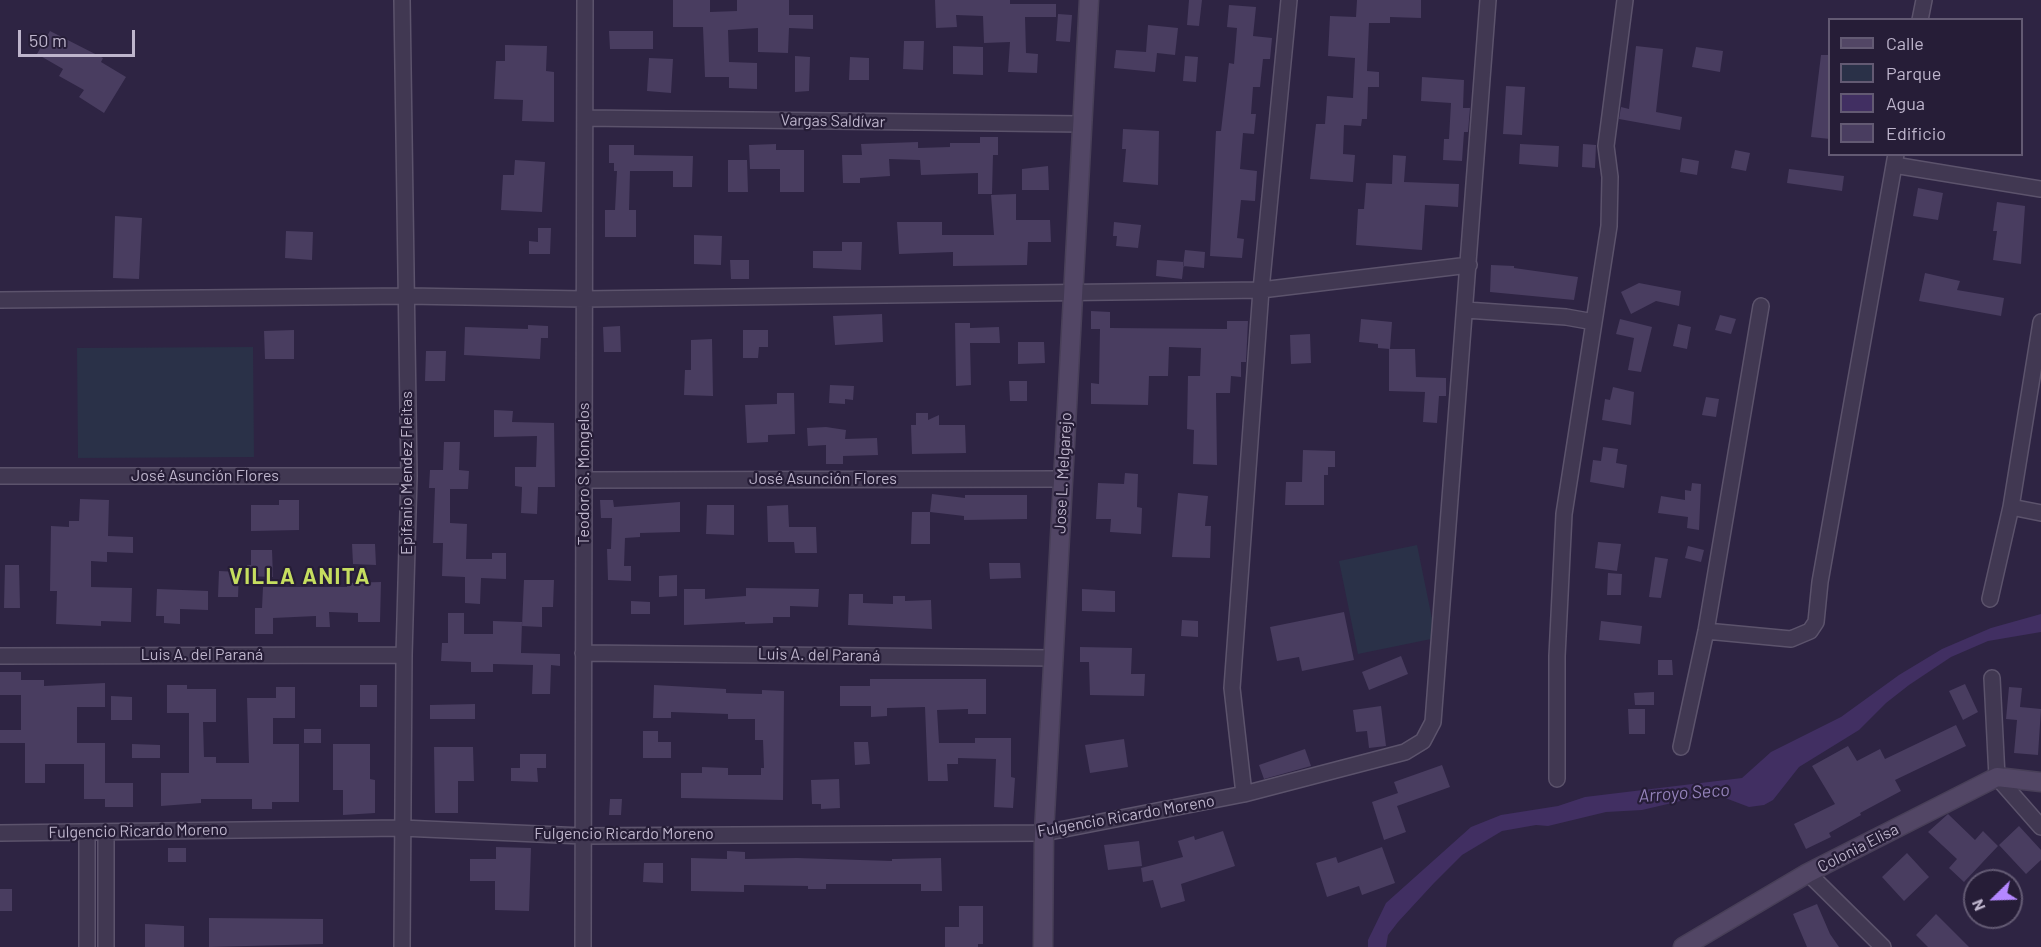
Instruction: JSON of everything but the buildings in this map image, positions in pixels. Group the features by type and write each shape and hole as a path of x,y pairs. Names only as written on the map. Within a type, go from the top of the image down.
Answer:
{"street":[{"name":"Epifanio Mendez Fleitas","path":"402,0 409,476 404,655 402,947"},
{"name":"Teodoro S. Mongelos","path":"583,947 585,0"},
{"name":"Jose L. Melgarejo","path":"1043,947 1044,833 1089,0"},
{"path":"1244,794 1232,688 1261,290 1289,0"},
{"name":"Fulgencio Ricardo Moreno","path":"0,833 402,828 583,836 1044,833 1244,794 1406,752 1423,741 1433,722 1488,0"},
{"path":"1557,779 1557,656 1564,514 1609,226 1610,177 1606,146 1625,0"},
{"path":"1920,18 1924,0"},
{"name":"Vargas Saldívar","path":"585,118 1082,124"},
{"path":"1706,631 1791,639 1810,631 1816,622 1820,582 1895,160 2041,189"},
{"path":"0,300 407,296 585,299 1261,290 1469,265"},
{"path":"1682,747 1706,631 1761,306"},
{"path":"1466,310 1566,317 1594,322"},
{"path":"1990,599 2011,507 2041,322"},
{"name":"José Asunción Flores","path":"0,476 409,476"},
{"name":"José Asunción Flores","path":"584,480 1062,479"},
{"path":"2011,507 2041,513"},
{"name":"Luis A. del Paraná","path":"584,653 1054,658"},
{"name":"Luis A. del Paraná","path":"0,656 404,655"},
{"path":"1992,678 1997,777 2041,827"},
{"path":"1997,777 2041,782"},
{"name":"Colonia Elisa","path":"1683,947 1808,873 1997,777"},
{"path":"87,832 87,947"},
{"path":"106,832 106,947"},
{"path":"1808,873 1883,947"}],"green space":[{"path":"253,347 254,457 78,458 77,348"},
{"path":"1417,545 1436,638 1358,654 1339,561"}],"water":[{"name":"Arroyo Seco","path":"2041,614 2041,632 1988,641 1951,657 1909,685 1886,703 1859,730 1799,767 1773,800 1764,805 1749,807 1720,796 1702,796 1642,810 1606,812 1548,826 1536,825 1502,831 1462,855 1434,883 1388,935 1386,947 1368,947 1368,940 1386,903 1471,827 1501,815 1558,806 1585,797 1742,778 1771,752 1841,717 1899,675 1942,649 1991,628"}],"district":[{"name":"VILLA ANITA","path":"300,577"}]}
